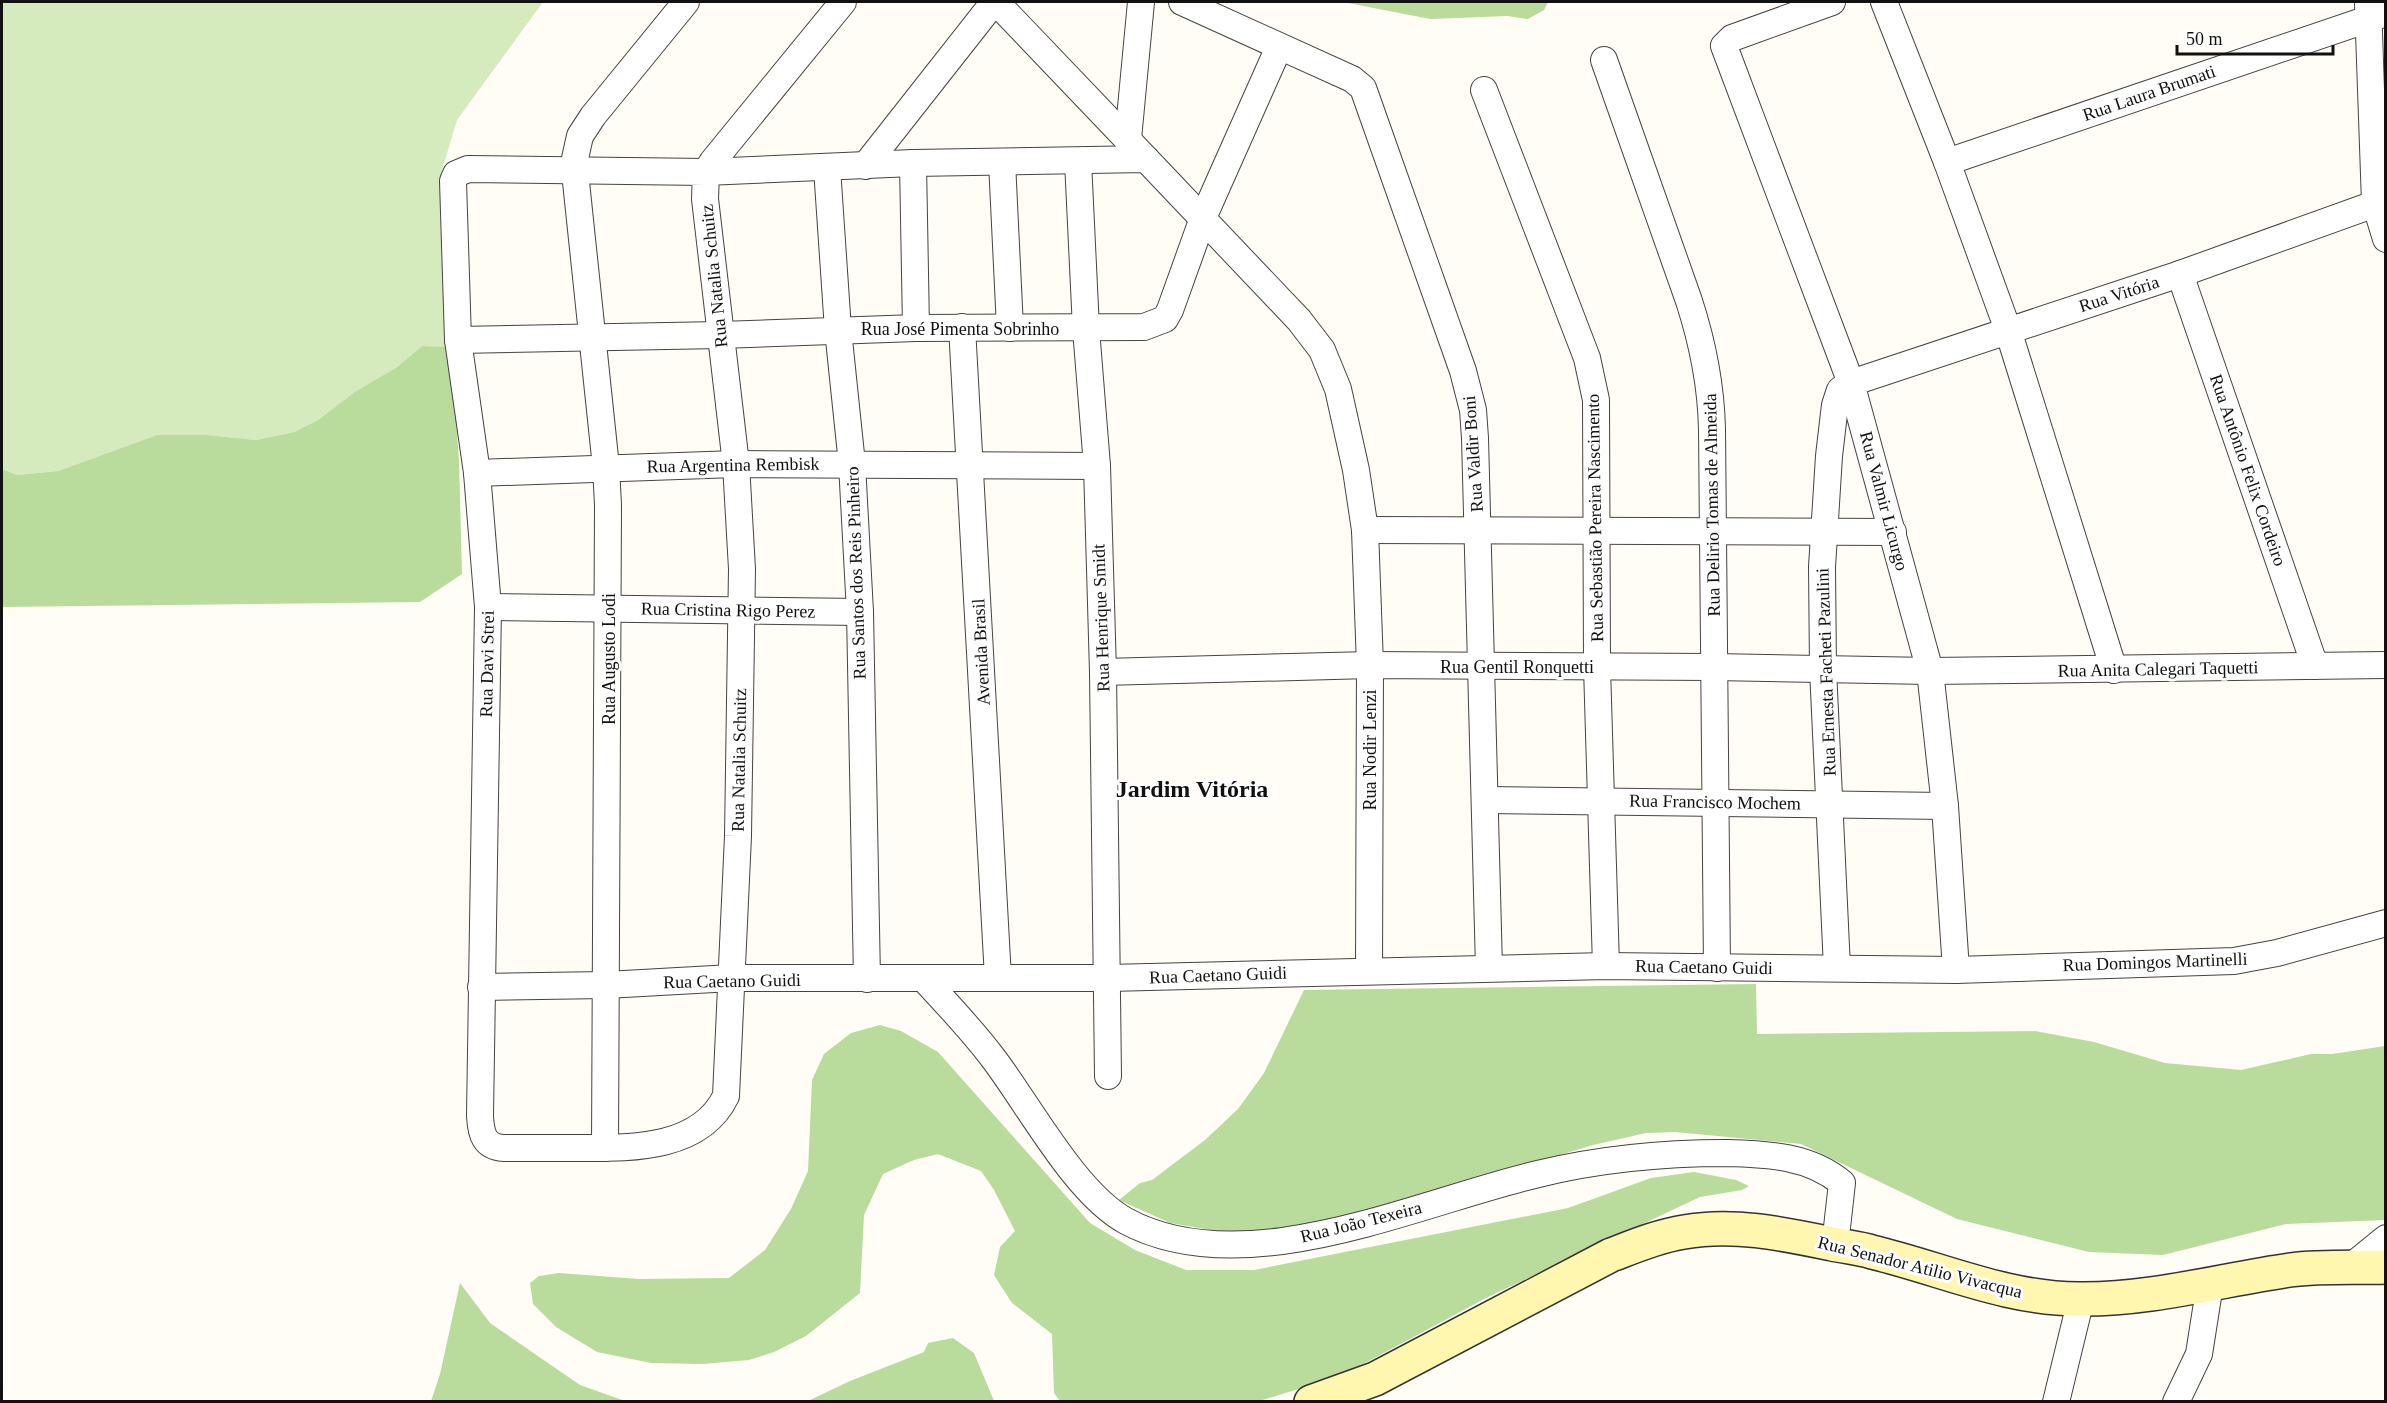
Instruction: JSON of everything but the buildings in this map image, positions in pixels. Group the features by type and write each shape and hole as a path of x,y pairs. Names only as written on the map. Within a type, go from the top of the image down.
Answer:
{"street":[{"name":"Rua Augusto Lodi","path":"605,1148 609,608 606,467 574,172 575,152 580,136 593,116 686,2"},
{"path":"706,172 843,2"},
{"path":"865,166 995,2"},
{"name":"Rua Nodir Lenzi","path":"995,2 1299,320 1322,350 1338,389 1356,470 1365,530 1370,665 1369,971"},
{"path":"1128,139 1141,2"},
{"name":"Rua Valdir Boni","path":"1182,2 1352,79 1364,88 1469,393 1475,438 1489,968"},
{"name":"Rua Valmir Licurgo","path":"1832,2 1732,38 1726,42 1725,51 1851,383 1930,671 1945,806 1956,970"},
{"path":"1884,2 1947,162 2008,330 2114,670"},
{"path":"2374,11 2380,202 2385,239"},
{"name":"Rua Laura Brumati","path":"1947,162 2374,11"},
{"name":"Rua José Pimenta Sobrinho","path":"458,340 962,327 1086,329 1144,327 1165,319 1203,218 1279,47"},
{"name":"Rua Delirio Tomas de Almeida","path":"1604,60 1700,337 1711,400 1717,968"},
{"name":"Rua Sebastião Pereira Nascimento","path":"1484,90 1591,372 1597,424 1597,667 1606,966"},
{"path":"574,172 706,172 913,163 1146,159"},
{"name":"Rua Henrique Smidt","path":"1078,161 1086,329 1097,466 1103,672 1108,1076"},
{"path":"1002,162 1010,328"},
{"path":"913,163 916,328"},
{"name":"Rua Santos dos Reis Pinheiro","path":"827,168 838,330 852,464 860,612 867,979"},
{"name":"Rua Davi Strei","path":"491,1146 484,1139 480,1116 488,607 477,473 458,340 453,181 456,174 468,169 574,172"},
{"name":"Rua Natalia Schuitz","path":"491,1146 605,1148 653,1144 692,1131 707,1122 721,1107 728,1086 738,836 742,610 741,524 705,199 706,172"},
{"name":"Rua Vitória","path":"1851,383 2180,274 2380,202"},
{"name":"Rua Antônio Felix Cordeiro","path":"2180,274 2315,666"},
{"name":"Avenida Brasil","path":"962,327 998,978"},
{"name":"Rua Ernesta Facheti Pazulini","path":"1837,968 1823,669 1824,532 1835,405 1840,390 1851,383"},
{"name":"Rua Argentina Rembisk","path":"477,473 736,464 1097,466"},
{"path":"1365,530 1893,532"},
{"name":"Rua Cristina Rigo Perez","path":"488,607 860,612"},
{"name":"Rua Gentil Ronquetti","path":"1103,672 1370,665 1930,671"},
{"name":"Rua Anita Calegari Taquetti","path":"1930,671 2385,665"},
{"name":"Rua Francisco Mochem","path":"1485,800 1945,806"},
{"name":"Rua Domingos Martinelli","path":"1956,970 2253,959 2385,923"},
{"name":"Rua Caetano Guidi","path":"481,987 606,985 732,978 1108,978 1606,966 1956,970"},
{"name":"Rua João Texeira","path":"923,978 992,1056 1091,1192 1112,1212 1147,1231 1192,1241 1231,1244 1273,1242 1341,1230 1497,1184 1570,1167 1640,1157 1751,1154 1791,1159 1815,1165 1842,1183 1834,1245"},
{"name":"Rua Senador Atilio Vivacqua","path":"1311,1401 1375,1379 1611,1255 1650,1240 1683,1232 1746,1229 1873,1252 1985,1286 2055,1298 2128,1296 2291,1270 2385,1267"},
{"path":"2349,1268 2385,1238"},
{"path":"2176,1401 2199,1354 2210,1284"},
{"path":"2056,1401 2081,1299"}],"green space":[{"path":"2,2 543,2 457,120 442,170 440,218 446,347 422,346 397,367 356,391 318,420 294,432 256,440 207,435 157,435 58,471 17,475 2,469"},
{"path":"1343,2 1548,2 1544,10 1528,19 1507,16 1430,19"},
{"path":"422,346 451,347 459,461 462,574 420,602 2,607 2,469 17,475 58,471 157,435 207,435 256,440 294,432 318,420 356,391 397,367"},
{"path":"1756,984 1757,1034 2035,1031 2094,1042 2165,1063 2241,1070 2311,1054 2332,1054 2385,1046 2385,1220 2286,1224 2163,1255 2089,1252 1957,1219 1801,1144 1675,1132 1646,1133 1593,1145 1303,1232 1222,1232 1170,1223 1119,1200 1140,1183 1152,1180 1205,1140 1238,1109 1264,1073 1304,990"},
{"path":"880,1025 901,1031 938,1052 1090,1223 1135,1250 1186,1270 1254,1270 1568,1208 1651,1178 1694,1172 1736,1180 1749,1186 1742,1190 1700,1197 1486,1298 1341,1376 1259,1401 1060,1401 1054,1393 1052,1334 1012,1303 994,1275 1000,1247 1015,1231 994,1190 981,1171 938,1154 914,1160 883,1174 864,1215 860,1293 806,1336 774,1352 749,1360 703,1364 651,1363 597,1352 556,1327 533,1304 530,1283 539,1276 559,1273 639,1279 729,1278 765,1250 791,1209 808,1171 812,1080 824,1054 851,1033"},
{"path":"460,1283 490,1323 580,1385 625,1401 431,1401 440,1374"},
{"path":"953,1338 974,1353 994,1401 808,1401 850,1381 924,1352 928,1343"}],"district":[{"name":"Jardim Vitória","path":"1192,789"}]}
